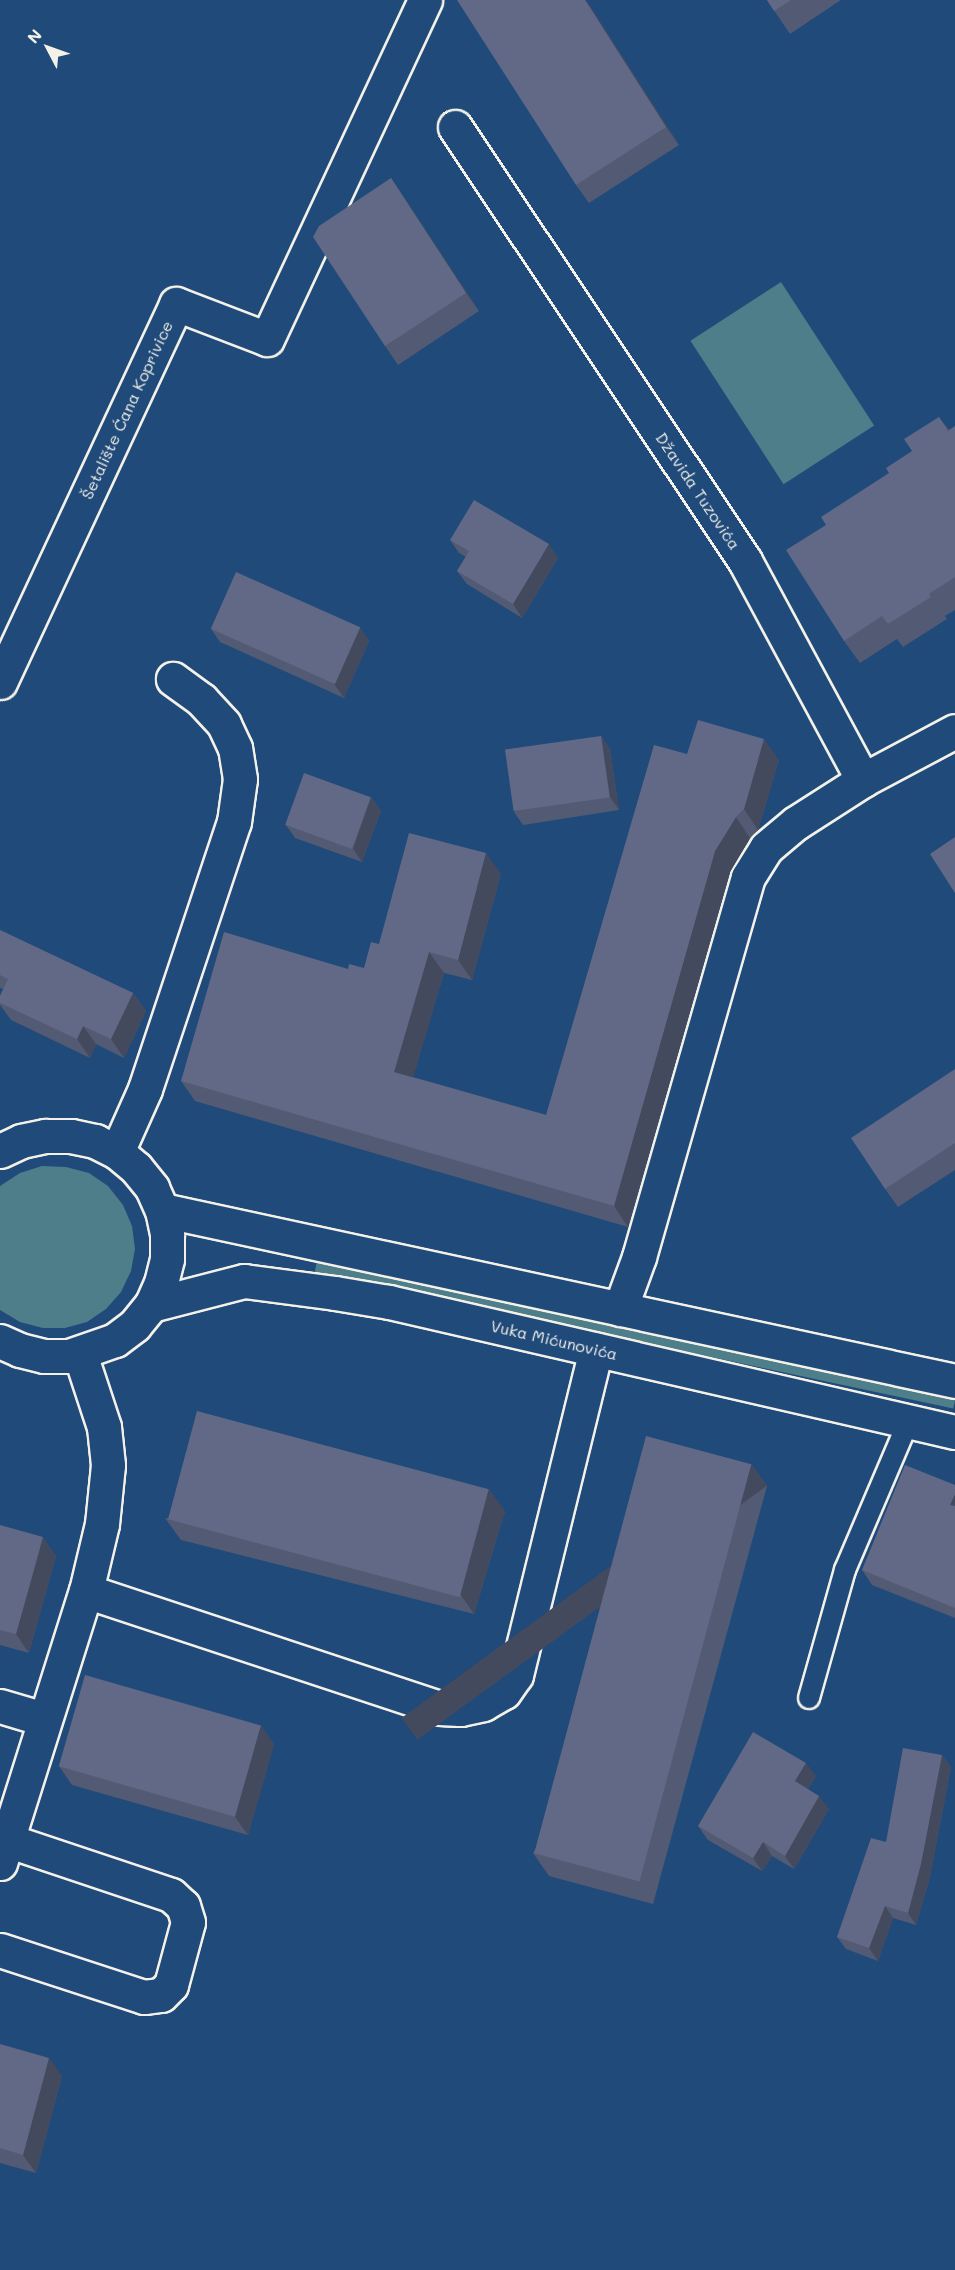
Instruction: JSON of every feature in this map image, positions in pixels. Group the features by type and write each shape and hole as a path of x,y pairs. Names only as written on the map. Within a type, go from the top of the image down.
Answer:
{"street":[{"name":"Šetalište Ćana Koprivice","path":"0,682 176,304 267,339 425,0"},
{"name":"Džavida Tuzovića","path":"455,127 744,561 863,780"},
{"path":"117,1152 145,1089 234,822 240,779 235,748 224,724 202,700 173,679"},
{"path":"620,1309 639,1257 748,876 766,848 796,823 863,780 955,731"},
{"path":"0,1151 21,1141 45,1136 95,1141 117,1152 136,1168 152,1188 162,1210 167,1234 167,1259 161,1283 151,1305 135,1325 116,1341 80,1354 44,1356 20,1350 0,1341"},
{"path":"162,1210 955,1381"},
{"name":"Vuka Mićunovića","path":"151,1305 244,1281 389,1302 955,1432"},
{"path":"86,1591 439,1708 460,1708 483,1704 504,1692 516,1675 596,1350"},
{"path":"0,1950 144,1997 161,1995 171,1985 188,1922 183,1906 171,1895 4,1851 86,1591 102,1524 108,1466 105,1427 80,1354"},
{"path":"0,1706 44,1719"}],"lane":[{"path":"809,1698 845,1570 908,1422"}],"green space":[{"path":"781,282 874,425 784,484 690,341"},
{"path":"42,1166 66,1167 89,1173 108,1186 123,1205 132,1226 135,1249 131,1271 121,1292 106,1309 87,1322 65,1328 43,1328 20,1322 0,1310 0,1186 20,1173"},
{"path":"317,1261 955,1397 953,1409 315,1273"}],"building":[{"path":"457,0 585,0 666,127 576,185"},
{"path":"767,0 791,0 774,11"},
{"path":"391,178 466,293 385,346 313,237 319,226"},
{"path":"939,417 948,431 955,426 955,577 929,594 931,597 888,624 882,616 844,641 786,550 826,525 821,517 889,473 886,468 912,451 904,439"},
{"path":"474,500 549,544 513,604 457,571 469,551 450,540"},
{"path":"236,572 360,627 335,684 211,629"},
{"path":"698,720 764,739 744,809 736,817 715,851 614,1206 181,1081 224,932 348,969 349,964 364,968 371,942 379,944 409,833 486,853 458,960 429,952 394,1072 546,1115 654,745 687,754"},
{"path":"601,736 610,797 514,811 505,749"},
{"path":"304,773 371,797 352,849 285,825"},
{"path":"955,837 955,893 930,854"},
{"path":"0,930 133,993 111,1039 83,1026 77,1039 0,1003 0,996 8,979 0,975"},
{"path":"955,1069 955,1143 885,1189 851,1138"},
{"path":"197,1411 489,1489 460,1597 168,1519"},
{"path":"646,1436 751,1464 639,1881 534,1853"},
{"path":"905,1465 955,1485 955,1494 950,1505 955,1506 955,1608 862,1570"},
{"path":"0,1525 43,1537 16,1634 0,1630"},
{"path":"85,1675 261,1725 235,1817 59,1766"},
{"path":"753,1732 806,1763 795,1781 819,1796 785,1856 763,1842 753,1858 698,1826"},
{"path":"903,1748 942,1755 921,1864 908,1913 885,1906 869,1948 837,1937 871,1838 886,1842"},
{"path":"0,2044 49,2058 23,2155 0,2148"}]}
